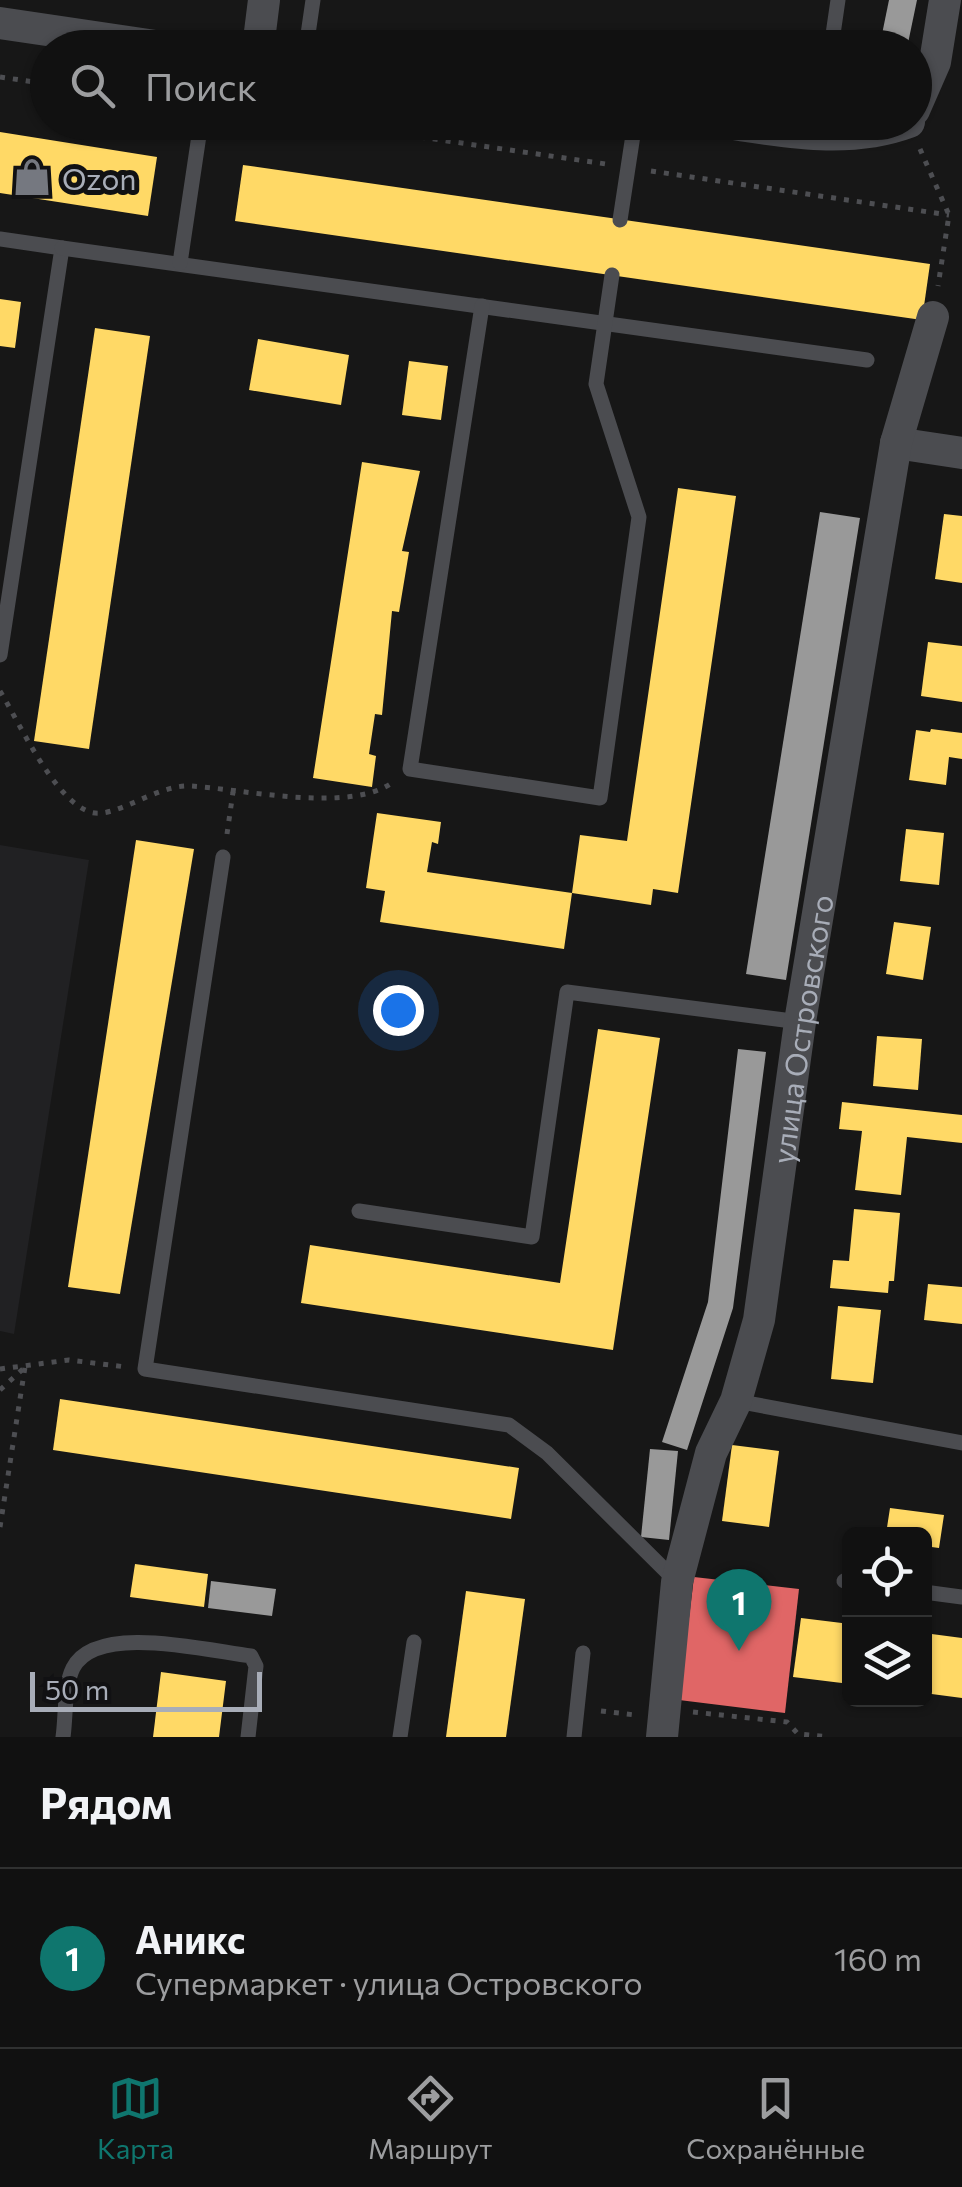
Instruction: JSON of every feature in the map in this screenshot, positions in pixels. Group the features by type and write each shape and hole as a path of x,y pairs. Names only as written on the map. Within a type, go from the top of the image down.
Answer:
{"street":[{"path":"260,30 264,0"},
{"path":"932,69 945,0"},
{"path":"0,24 42,30"},
{"name":"улица Островского","path":"663,1727 677,1582 711,1454 736,1401 759,1320 800,1022 896,443 934,317"},
{"path":"896,443 962,453"}],"lane":[{"path":"308,30 312,0"},
{"path":"834,30 838,0"},
{"path":"180,263 198,140"},
{"path":"620,220 632,140"},
{"path":"0,238 867,360"},
{"path":"0,655 62,248"},
{"path":"482,306 410,769 600,798 639,517 596,384 612,276"},
{"path":"224,857 145,1369 509,1425 547,1454 677,1582"},
{"path":"359,1211 532,1237 567,992 800,1022"},
{"path":"736,1401 962,1443"},
{"path":"932,1593 962,1597"},
{"path":"63,1737 73,1668 88,1652 110,1643 133,1642 250,1656 256,1666 248,1737"},
{"path":"400,1737 414,1642"},
{"path":"574,1737 583,1653"}],"path":[{"path":"0,77 30,81"},
{"path":"916,140 949,214 934,317"},
{"path":"0,691 65,796 90,812 112,813 149,792 188,786 284,798 379,793 410,769"},
{"path":"224,857 233,792"},
{"path":"0,1370 69,1360 145,1369"},
{"path":"0,1390 25,1367"},
{"path":"0,1528 25,1367"},
{"path":"577,1709 663,1727 676,1710 787,1722 798,1734 829,1737"}],"shaded area":[{"path":"0,845 89,860 14,1334 0,1331"}],"building: Жильё":[{"path":"0,132 30,137 30,140 157,157 148,216 0,193"},
{"path":"243,165 930,264 922,320 235,221"},
{"path":"0,299 21,302 15,348 0,346"},
{"path":"95,328 150,336 89,749 34,741"},
{"path":"258,339 349,355 341,405 249,390"},
{"path":"409,361 448,366 441,420 402,415"},
{"path":"362,462 420,471 402,551 409,552 399,612 392,611 382,715 375,714 369,754 376,756 372,787 313,778"},
{"path":"678,488 736,496 678,893 653,889 651,905 572,893 580,835 627,841"},
{"path":"944,514 962,516 962,583 935,579"},
{"path":"928,642 962,646 962,702 921,696"},
{"path":"916,730 962,733 962,759 949,757 946,785 909,780"},
{"path":"377,813 441,822 438,844 432,842 427,872 572,893 564,949 380,922 385,891 366,888"},
{"path":"906,829 944,833 939,885 900,881"},
{"path":"136,840 194,849 120,1294 68,1287"},
{"path":"894,922 931,927 923,980 886,974"},
{"path":"598,1029 660,1038 613,1350 301,1303 310,1245 560,1283"},
{"path":"877,1036 922,1039 918,1090 873,1086"},
{"path":"842,1102 962,1115 962,1143 907,1137 901,1195 855,1190 862,1131 839,1129"},
{"path":"854,1209 900,1213 894,1281 889,1281 888,1293 830,1288 833,1260 849,1261"},
{"path":"928,1284 962,1287 962,1324 924,1320"},
{"path":"838,1306 881,1310 873,1383 831,1379"},
{"path":"60,1399 519,1468 511,1519 53,1450"},
{"path":"732,1445 779,1451 769,1527 722,1521"},
{"path":"890,1508 944,1515 939,1548 932,1547 932,1527 887,1527"},
{"path":"135,1564 208,1574 204,1607 130,1597"},
{"path":"466,1591 525,1599 506,1737 446,1737"},
{"path":"801,1618 842,1623 842,1683 793,1677"},
{"path":"932,1634 962,1638 962,1698 932,1694"},
{"path":"161,1672 226,1681 219,1737 153,1737"}],"building: Торговля":[{"path":"694,1577 799,1589 785,1713 679,1700"}],"building: Промзона":[{"path":"889,0 917,0 911,30 883,30"},
{"path":"820,512 860,518 786,980 746,974"},
{"path":"738,1049 766,1052 733,1308 687,1450 662,1442 708,1302"},
{"path":"650,1449 678,1451 669,1540 641,1537"},
{"path":"211,1581 276,1589 272,1616 208,1608"}],"place":[{"name":"Ozon","path":"32,177"},
{"name":"Аникс","path":"739,1651"}]}
